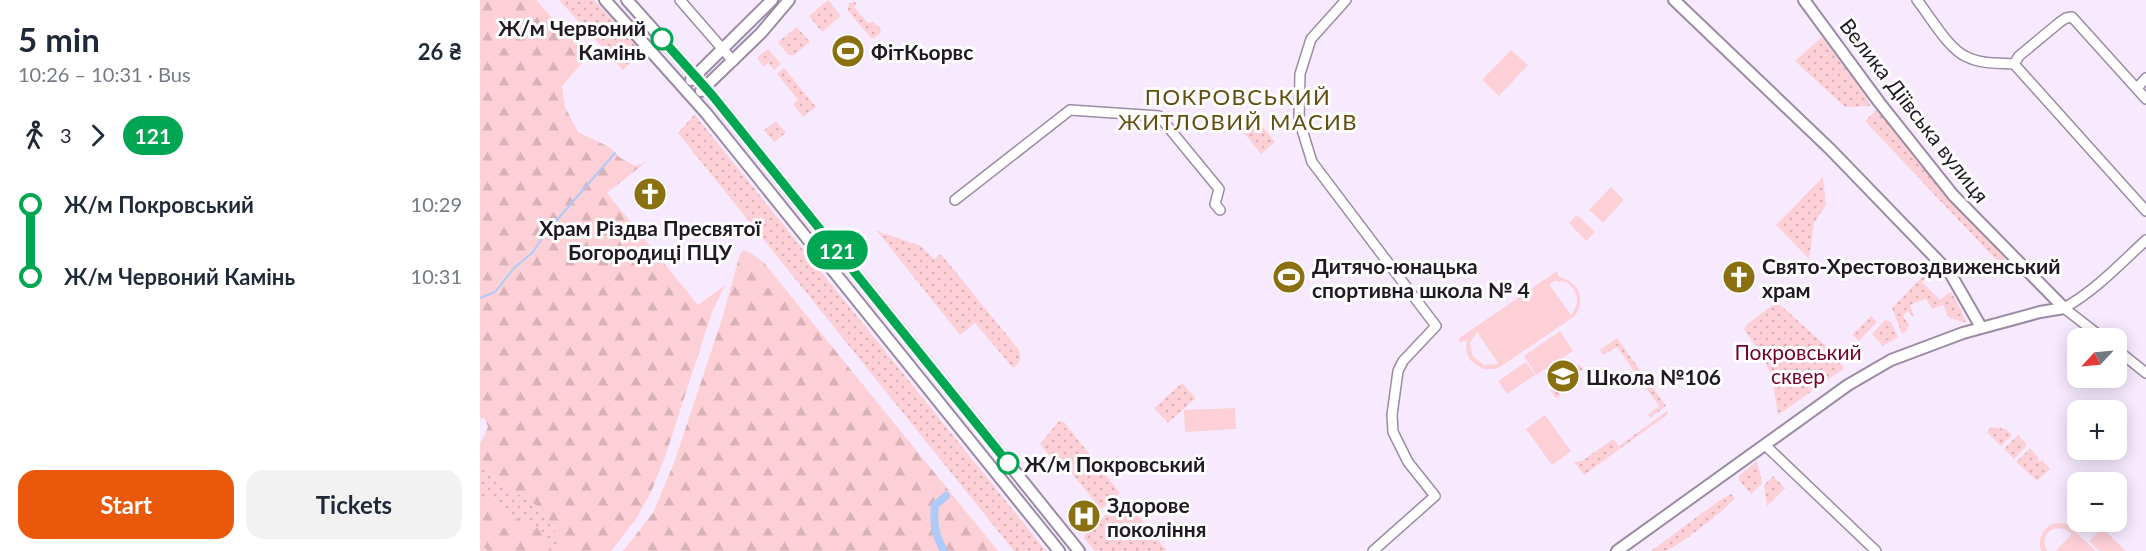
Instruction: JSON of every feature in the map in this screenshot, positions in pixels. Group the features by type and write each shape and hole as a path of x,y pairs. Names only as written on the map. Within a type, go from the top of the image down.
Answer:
{"main road":[{"path":"605,0 694,98 1059,551"},
{"path":"627,0 705,87 1079,551"},
{"path":"684,86 772,0"},
{"path":"694,98 778,15 789,0"},
{"path":"1674,0 1830,149 1950,273 1982,327"},
{"name":"Велика Діївська вулиця","path":"1804,0 1953,195 2064,308"},
{"path":"1617,551 1854,381 1891,360 1935,342 1982,327 2064,308"},
{"path":"939,403 952,393"}],"street":[{"path":"680,0 733,61"},
{"path":"1346,0 1311,39 1300,74 1299,120 1312,162 1436,326 1403,361 1398,371 1392,415 1394,432 1408,462 1435,496 1373,551"},
{"path":"1917,0 1951,45 1966,57 1983,62 2014,64 2146,211"},
{"path":"2014,64 2019,56 2060,22 2072,17 2138,87 2146,99"},
{"path":"2138,87 2146,78"},
{"path":"955,200 1070,110 1159,116 1219,189 1215,204 1220,210"},
{"path":"2064,308 2077,301 2103,280 2146,240"},
{"name":"Велика Діївська вулиця","path":"2064,308 2090,328"},
{"path":"2127,358 2146,373"},
{"path":"1765,445 1876,551"}],"green space":[{"path":"480,0 536,0 577,45 582,63 562,86 565,107 578,132 611,148 619,157 635,166 646,162 607,193 698,305 725,285 712,312 665,457 651,492 636,519 611,551 560,551 555,531 536,505 500,483 480,467 480,444 488,427 485,419 480,418"},
{"path":"559,0 594,0 642,52 623,70"},
{"path":"828,0 841,16 822,32 809,16"},
{"path":"849,3 857,4 854,7 868,23 873,22 881,29 875,38 871,38 848,11"},
{"path":"797,27 810,42 794,55 788,55 778,42"},
{"path":"1822,37 1867,98 1870,106 1845,107 1795,61"},
{"path":"882,43 889,51 895,47 907,49 913,59 885,55 879,48"},
{"path":"768,49 781,64 774,70 768,63 764,67 757,58"},
{"path":"1511,50 1528,65 1499,96 1482,80"},
{"path":"784,68 816,107 803,117 793,104 798,100 777,74"},
{"path":"1879,108 1949,199 2007,257 2000,264 1865,121"},
{"path":"695,114 1046,551 1014,551 678,133"},
{"path":"776,121 786,133 774,142 764,130"},
{"path":"1258,121 1275,142 1261,154 1244,133"},
{"path":"1823,177 1826,205 1814,223 1809,259 1776,225"},
{"path":"1611,187 1624,200 1603,223 1589,210"},
{"path":"1577,215 1595,232 1586,241 1569,223"},
{"path":"877,231 921,246 934,259 941,254 1019,350 1020,360 1017,364 1013,368 975,323 960,335"},
{"path":"744,250 764,263 998,551 623,551 653,513 674,463 723,316 740,254"},
{"path":"1557,271 1559,277 1571,282 1579,292 1579,310 1575,316 1500,367 1483,369 1470,360 1466,350 1467,339 1461,343 1458,339","holes":["1555,281 1566,282 1577,297 1576,306 1571,315 1549,284","1477,332 1498,363 1498,364 1484,365 1473,357 1470,343"]},
{"path":"1925,274 1927,276 1922,282 1940,300 1952,293 1966,323 1949,318 1943,305 1932,309 1926,299 1910,305 1914,316 1908,311 1903,316 1909,325 1902,334 1892,308"},
{"name":"Покровський сквер","path":"1777,302 1835,354 1834,357 1843,366 1843,369 1778,415 1772,378 1765,361 1744,329 1747,324"},
{"path":"1871,316 1877,322 1859,341 1852,335"},
{"path":"1885,320 1891,322 1898,337 1883,346 1872,334"},
{"path":"1560,331 1573,351 1536,375 1524,356"},
{"path":"1617,338 1666,406 1650,418 1648,415 1659,406 1617,347 1603,355 1600,350"},
{"path":"1526,362 1535,375 1507,394 1498,381"},
{"path":"1579,364 1583,369 1556,389 1561,395 1556,398 1551,391 1551,384"},
{"path":"1182,383 1196,398 1168,423 1154,408"},
{"path":"1235,408 1236,429 1185,432 1184,410"},
{"path":"1667,411 1668,414 1584,475 1574,462 1582,461 1613,439 1619,446"},
{"path":"1545,415 1571,451 1552,465 1526,429"},
{"path":"1059,421 1064,422 1120,493 1101,509 1064,464 1057,465 1040,444"},
{"path":"1991,427 2006,429 2012,435 2001,446 1987,432"},
{"path":"2018,435 2027,445 2014,459 2004,449"},
{"path":"2030,448 2039,458 2037,460 2039,462 2042,460 2050,469 2037,481 2016,462"},
{"path":"1757,461 1762,483 1751,494 1739,480 1739,476"},
{"path":"480,467 500,483 536,505 555,531 560,551 480,551"},
{"path":"1773,476 1785,488 1767,506 1764,485"},
{"path":"1731,494 1735,498 1731,503 1691,535 1666,551 1651,551 1720,500"},
{"path":"480,495 502,507 524,524 530,524 538,529 552,551 489,551 480,545"},
{"path":"1124,500 1167,551 1095,551 1084,538 1087,531"},
{"path":"2054,523 2067,524 2067,531 2060,528 2050,530 2045,538 2047,551 2041,551 2040,542 2046,528"},
{"path":"2069,532 2076,532 2096,551 2055,551 2072,534"},
{"path":"2098,532 2106,532 2126,551 2099,551 2089,541"}],"waterway":[{"path":"480,298 495,292 514,268 532,253 549,229 615,153"},
{"path":"944,551 937,534 934,511 935,505 946,496"}],"bus line":[{"name":"121","path":"662,39 712,95 1008,463"}],"place":[{"name":"Ж/м Червоний Камінь","path":"662,39"},
{"name":"ФiтКьорвс","path":"848,51"},
{"name":"Храм Різдва Пресвятої Богородиці ПЦУ","path":"650,194"},
{"name":"Дитячо-юнацька спортивна школа № 4","path":"1289,277"},
{"name":"Свято-Хрестовоздвиженський храм","path":"1739,277"},
{"name":"Школа №106","path":"1563,376"},
{"name":"Ж/м Покровський","path":"1008,463"},
{"name":"Здорове покоління","path":"1084,516"}],"district":[{"name":"ПОКРОВСЬКИЙ ЖИТЛОВИЙ МАСИВ","path":"1238,108"}]}
